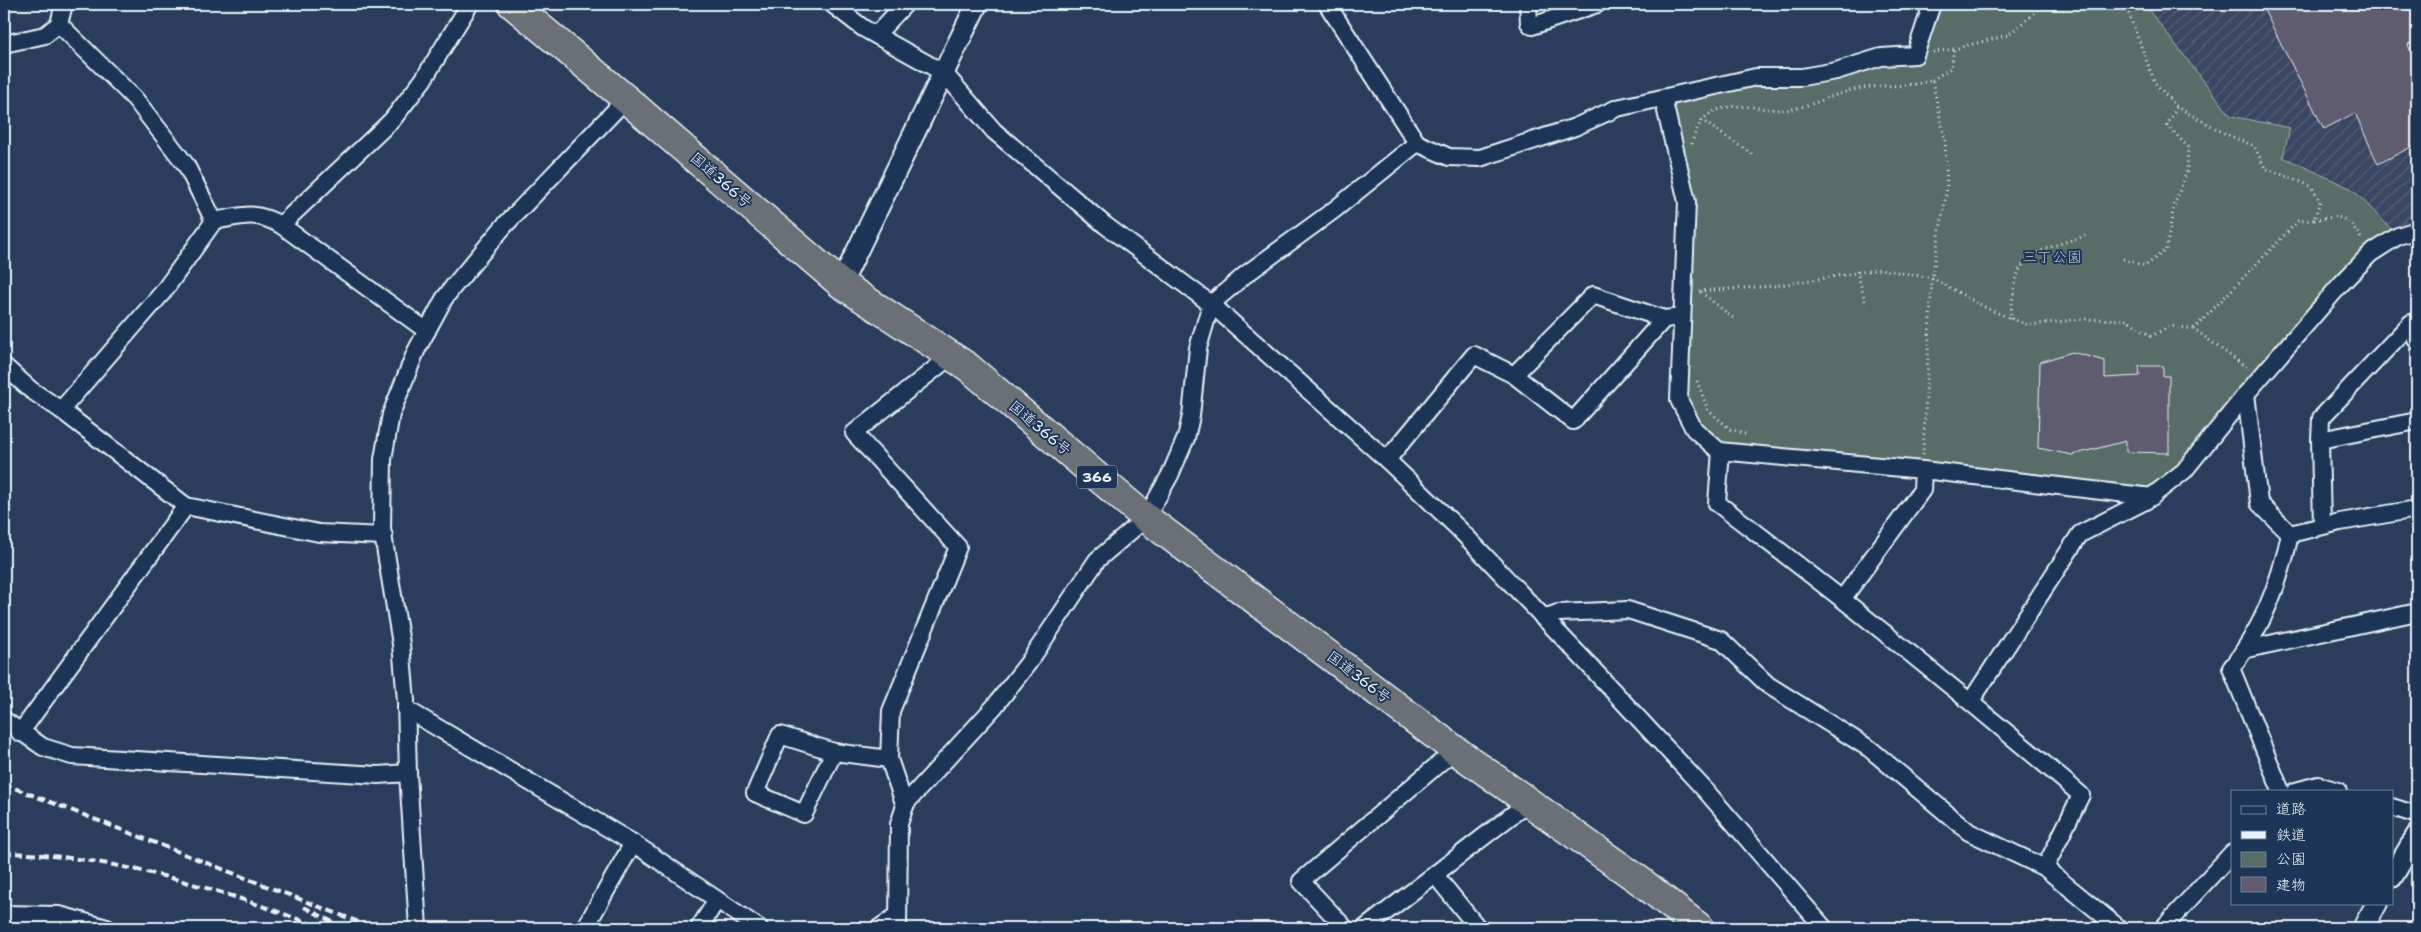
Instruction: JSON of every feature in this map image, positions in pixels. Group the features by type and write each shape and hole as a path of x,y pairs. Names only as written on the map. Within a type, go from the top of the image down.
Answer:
{"highway":[{"name":"国道366号","path":"512,4 626,99 841,284 968,367 1146,518 1455,750 1639,880 1700,928"}],"street":[{"path":"4,44 45,35 59,24 64,4"},
{"path":"281,225 392,120 423,80 470,4"},
{"path":"832,4 876,35 944,73 994,130 1105,225 1211,304 1387,460 1459,530 1706,791 1824,928"},
{"path":"876,35 905,4"},
{"path":"841,284 977,4"},
{"path":"1328,4 1417,144 1448,156 1480,158 1575,127 1616,108 1756,76 1802,77 1836,71 1880,57 1915,55 1932,4"},
{"path":"1528,4 1529,23 1532,26 1597,4"},
{"path":"59,24 135,99 186,165 214,221"},
{"path":"1663,98 1688,202 1679,400 1694,429 1721,452 1923,470 2152,496"},
{"path":"418,928 401,644 384,536 383,459 391,414 416,351 444,299 504,226 626,99"},
{"path":"879,928 898,921 899,824 905,806 994,707 1029,662 1097,560 1146,518 1170,475 1186,438 1191,416 1198,348 1211,304 1245,275 1334,210 1417,144"},
{"path":"61,410 163,292 214,221 251,215 264,216 281,225 427,331"},
{"path":"1971,701 2080,534 2152,496 2184,471 2260,377 2340,284 2370,254 2398,236 2417,230"},
{"path":"1514,374 1593,295 1664,319 1682,317"},
{"path":"1387,460 1474,355 1514,374 1573,421 1664,319"},
{"path":"2322,526 2320,440 2322,418 2411,323 2417,341"},
{"path":"905,806 889,759 891,711 958,547 854,433 951,356"},
{"path":"4,366 31,390 61,410 186,506 319,533 384,536"},
{"path":"2246,394 2259,503 2290,534"},
{"path":"2320,440 2417,421"},
{"path":"1721,452 1718,503 1842,598 1971,701 2081,796 2045,868"},
{"path":"1842,598 1922,490 1923,470"},
{"path":"20,733 186,506"},
{"path":"2290,534 2322,526 2417,509"},
{"path":"2281,790 2231,668 2247,648 2281,575 2290,534"},
{"path":"1543,618 1558,613 1628,610 1720,640 1768,685 1870,749 1969,832 2045,868 2119,928"},
{"path":"2247,648 2417,612"},
{"path":"406,709 633,844 760,928"},
{"path":"4,720 20,733 43,747 72,756 378,775 408,772"},
{"path":"834,752 804,814 755,793 780,735 834,752 889,759"},
{"path":"1345,928 1301,881 1455,750"},
{"path":"2300,790 2318,785 2335,790"},
{"path":"1364,928 1529,802"},
{"path":"2394,808 2417,815"},
{"path":"2394,875 2417,835"},
{"path":"585,928 633,844"},
{"path":"2163,928 2231,854"},
{"path":"1435,875 1478,928"},
{"path":"699,928 717,900"},
{"path":"2362,928 2376,904"},
{"path":"4,914 59,915 107,928"}],"path":[{"path":"1915,55 1954,49 2008,35 2046,4"},
{"path":"2125,4 2155,83 2176,107 2226,134 2254,146 2265,168 2311,186 2320,202 2314,220"},
{"path":"1694,151 1692,142 1701,120 1714,111 1734,105 1784,110 1812,104 1853,90 1882,85 1912,86 1931,80 1951,68 1954,49"},
{"path":"1923,470 1932,278 1947,188 1945,139 1931,80"},
{"path":"2123,259 2145,266 2166,250 2174,206 2187,171 2188,147 2167,124 2176,107"},
{"path":"1701,120 1754,156"},
{"path":"2194,329 2298,221 2338,216 2351,223 2370,254"},
{"path":"2010,319 2013,294 2021,266 2044,250 2085,236"},
{"path":"1683,291 1701,292 1774,286 1857,271 1880,269 1932,278 1990,310 2028,325 2084,319 2128,320 2151,336 2171,326 2194,329 2260,377"},
{"path":"1857,271 1866,305"},
{"path":"1700,301 1701,282"},
{"path":"1701,292 1732,318"},
{"path":"1696,376 1708,410 1730,429 1754,437"},
{"path":"1914,453 1932,455"}],"shaded area":[{"path":"2144,4 2417,4 2417,230 2398,236 2283,157 2290,128 2231,116"}],"green space":[{"name":"三丁公園","path":"1932,4 2144,4 2231,116 2290,128 2283,157 2352,189 2398,236 2370,254 2152,497 1721,451 1679,400 1687,202 1663,98 1915,55"}],"building":[{"path":"2261,4 2417,4 2417,41 2408,44 2417,71 2417,144 2378,164 2355,113 2324,129"},
{"path":"2072,352 2105,361 2105,378 2140,376 2139,366 2163,366 2163,376 2169,376 2169,453 2126,452 2126,441 2072,455 2038,448 2040,362"}],"railway":[{"path":"4,784 374,928"},
{"path":"4,853 45,855 125,867 244,900 321,928"},
{"path":"304,907 344,928"}]}
